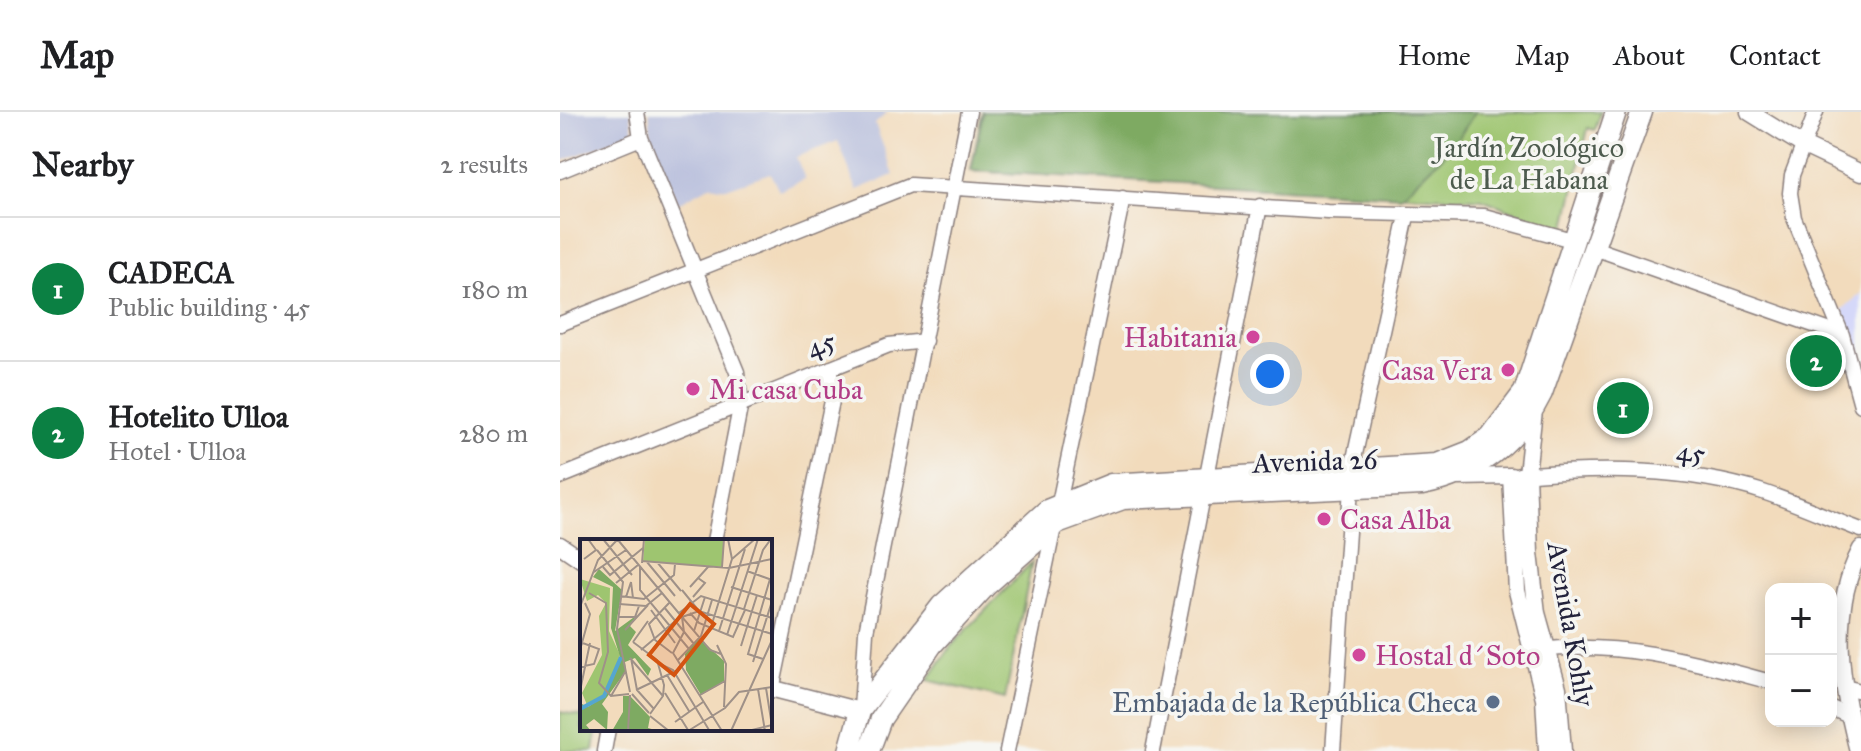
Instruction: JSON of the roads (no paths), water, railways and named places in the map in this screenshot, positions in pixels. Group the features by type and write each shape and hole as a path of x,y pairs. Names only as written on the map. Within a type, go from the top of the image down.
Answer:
{"main road":[{"name":"Avenida 26","path":"860,711 941,606 1030,522 1059,513 1111,484 1207,485 1351,478 1437,464 1470,451 1490,437 1524,392 1616,112"},
{"name":"Avenida 26","path":"1351,478 1422,485 1457,477 1508,442 1534,410 1645,114"},
{"name":"Avenida 26","path":"867,750 881,719 932,645 1059,513"},
{"path":"860,711 867,718 867,750"}],"street":[{"path":"637,112 641,138 737,372 741,403 714,539"},
{"path":"772,689 860,711 866,632 969,112"},
{"path":"1749,112 1804,146 1861,173"},
{"path":"1816,112 1792,175 1794,218 1842,335 1861,405"},
{"path":"560,171 641,138"},
{"path":"560,324 910,185 1407,216 1484,216 1572,240"},
{"path":"1007,751 1123,198"},
{"path":"1153,751 1260,206"},
{"path":"1333,751 1351,478 1407,216"},
{"path":"1594,248 1842,335"},
{"name":"45","path":"560,477 889,345 925,341"},
{"path":"772,684 832,401 831,368"},
{"name":"Avenida Kohly","path":"1534,410 1519,475 1522,554 1537,613 1539,650 1558,688 1555,743"},
{"name":"45","path":"1457,477 1642,471 1692,476 1761,492 1861,530"},
{"path":"560,545 580,559"},
{"path":"1858,751 1849,716 1853,689 1840,626 1859,557"},
{"path":"1539,650 1600,648 1662,653 1765,680"},
{"path":"1837,711 1849,716"},
{"path":"604,751 608,731"}],"place":[{"name":"Habitania","path":"1253,337"},
{"name":"Hotelito Ulloa","path":"1816,361"},
{"name":"Casa Vera","path":"1508,370"},
{"name":"Mi casa Cuba","path":"693,389"},
{"name":"CADECA","path":"1623,408"},
{"name":"Casa Alba","path":"1324,519"},
{"name":"Hostal d´Soto","path":"1359,655"},
{"name":"Embajada de la República Checa","path":"1493,702"}],"park label":[{"name":"Jardín Zoológico de La Habana","path":"1529,163"}]}
